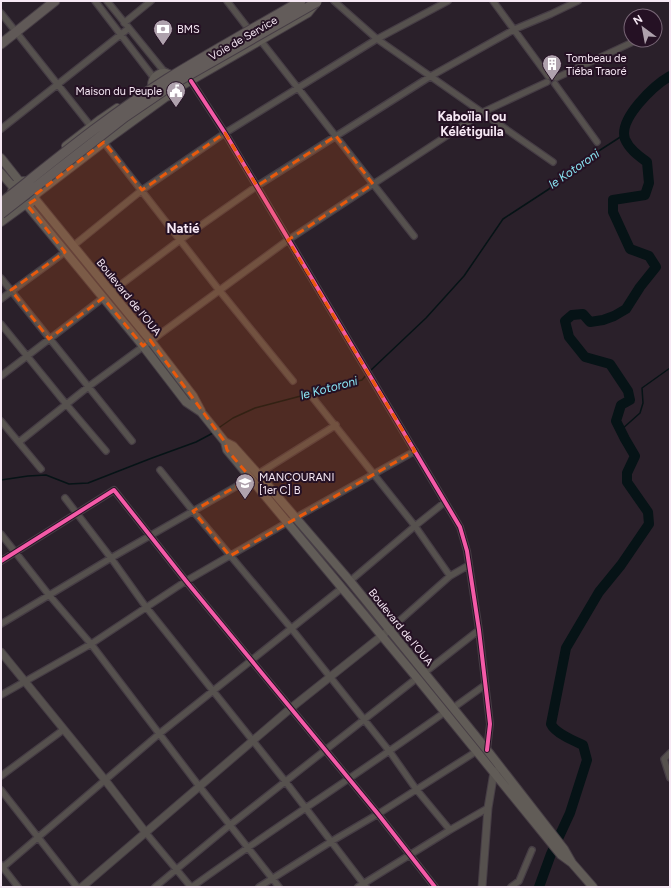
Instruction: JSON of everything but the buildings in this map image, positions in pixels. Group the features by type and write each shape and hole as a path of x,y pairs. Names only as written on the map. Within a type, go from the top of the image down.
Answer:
{"highway":[{"path":"1,203 91,132 128,105 167,79 301,1"},
{"path":"1,214 125,117 175,83 317,2"}],"main road":[{"path":"1,44 55,1"},
{"name":"Voie de Service","path":"168,73 293,1"},
{"name":"Voie de Service","path":"176,89 308,13 317,2"},
{"path":"1,198 91,126 153,82 160,73 168,73 176,81 176,89 170,96 166,97 104,142 36,197 1,222"},
{"path":"153,82 154,93 158,96 166,97"},
{"path":"1,158 21,181 27,181 33,185 36,197"},
{"path":"1,173 12,188 12,196 16,203 25,205 143,346 186,402 201,412"},
{"name":"Boulevard de l'OUA","path":"36,197 73,246 150,340 193,396 201,412 226,442 233,446 255,476 295,518 350,581 385,632 420,675 453,708 487,750 497,770 562,852 593,887"},
{"path":"255,476 288,522 342,588 385,632"},
{"path":"420,675 445,712 477,751 497,770"}],"street":[{"path":"96,1 122,34 153,82"},
{"path":"107,1 163,70 168,73"},
{"path":"124,22 151,1"},
{"path":"227,1 247,27"},
{"path":"334,1 377,39 553,162"},
{"path":"73,246 142,190 225,133 377,39 448,1"},
{"path":"493,1 515,29 548,79 550,85 555,84"},
{"path":"111,292 180,240 257,186 431,76 515,29 578,1"},
{"path":"1,13 293,382"},
{"path":"1,129 129,28"},
{"path":"261,41 414,236"},
{"path":"556,78 623,47"},
{"path":"19,442 150,340 288,240 483,112 548,79 552,75 556,78"},
{"path":"556,78 555,84 597,142"},
{"path":"191,81 257,186 460,527 467,551 490,724 487,750"},
{"path":"1,299 11,290 65,252"},
{"path":"1,278 132,441"},
{"path":"1,376 103,298"},
{"path":"1,324 106,451"},
{"path":"313,398 415,526 450,576"},
{"path":"1,421 41,469"},
{"path":"1,624 111,558 255,476 336,426"},
{"path":"1,695 91,644 186,581 415,451"},
{"path":"160,470 390,752 416,789 450,830"},
{"path":"1,561 114,490 186,581 378,814 435,887"},
{"path":"64,498 111,558 146,607 286,781 365,885"},
{"path":"350,581 445,502"},
{"path":"1,534 49,596 91,644 199,786 279,887"},
{"path":"82,887 291,708 385,632 450,576 469,565"},
{"path":"18,887 2,867 212,690 342,588"},
{"path":"155,887 363,719 478,630"},
{"path":"1,652 191,887 306,807 390,752 445,712"},
{"path":"453,708 485,685"},
{"path":"1,776 63,730"},
{"path":"259,887 477,751"},
{"path":"670,753 664,759 670,778"},
{"path":"482,887 488,808 497,770"},
{"path":"1,790 77,887"},
{"path":"358,887 365,885 410,855 488,808"},
{"path":"511,887 519,881 532,850"}],"highlighted area":[{"path":"225,133 257,186 336,136 373,184 288,240 415,451 230,556 193,511 251,478 227,450 225,442 150,340 143,346 103,298 49,339 11,290 65,252 27,205 36,199 36,194 104,142 142,190"}],"waterway":[{"path":"539,887 551,854 570,813 587,760 583,745 556,731 551,724 566,648 599,592 621,565 649,524 648,512 627,482 627,473 635,456 616,421 621,405 630,400 628,391 610,364 585,357 569,337 565,321 572,315 583,314 590,322 603,320 626,309 640,287 656,267 649,256 630,249 613,212 613,200 645,195 649,183 647,162 629,146 625,139 624,131 627,122 639,103 663,80 670,76"},
{"name":"le Kotoroni","path":"370,371 426,318 464,276 503,219 549,189 557,180 573,171 580,163 625,134"},
{"path":"621,430 640,413 643,403 642,388 670,368"},
{"name":"le Kotoroni","path":"217,429 233,418 255,408 362,380 367,374"},
{"name":"le Kotoroni","path":"1,480 46,475 69,484 88,483 196,442 213,433"}],"cycle path":[{"path":"191,81 225,133 460,527 467,551 479,630 490,724 487,750"},
{"path":"1,561 114,490 186,581 378,814 435,887"}],"place":[{"name":"BMS","path":"163,46"},
{"name":"Tombeau de Tiéba Traoré","path":"552,81"},
{"name":"Maison du Peuple","path":"176,108"},
{"name":"MANCOURANI [1er C] B","path":"245,500"}],"district":[{"name":"Kaboïla I ou Kélétiguila","path":"472,124"},
{"name":"Natié","path":"183,228"}]}
